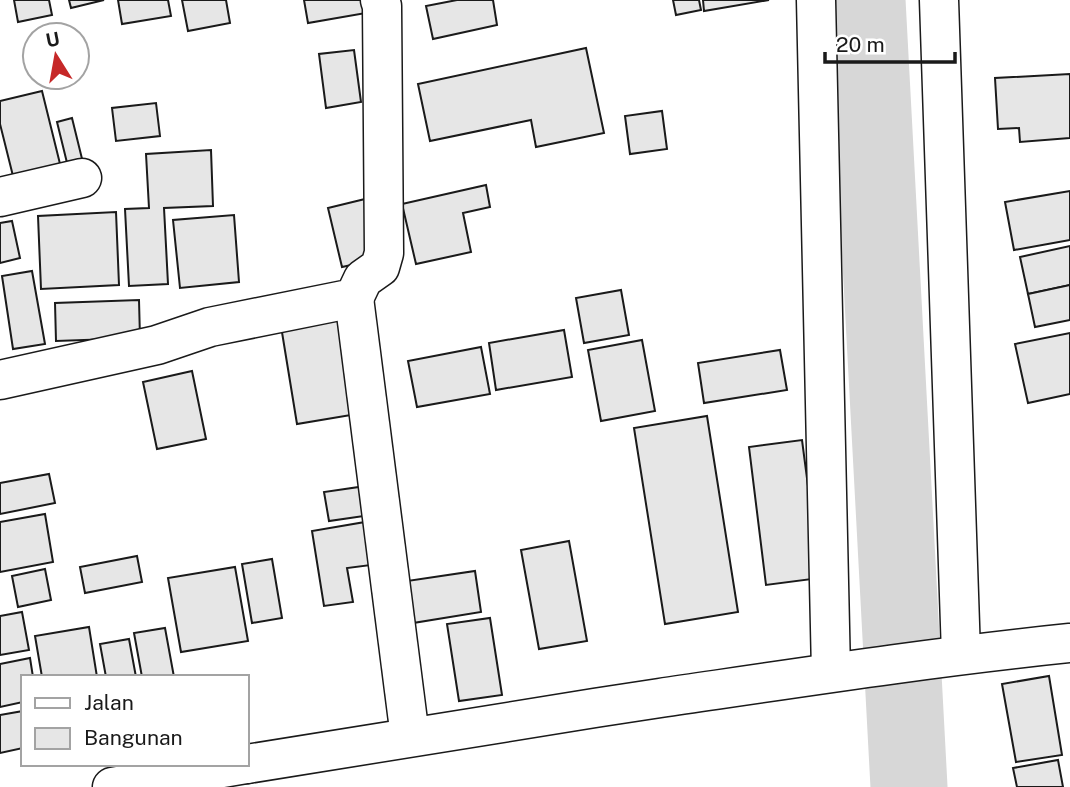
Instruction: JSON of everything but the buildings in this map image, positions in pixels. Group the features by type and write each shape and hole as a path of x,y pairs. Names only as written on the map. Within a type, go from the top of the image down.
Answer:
{"street":[{"path":"380,0 384,253 380,267 363,279 354,298 410,737"},
{"path":"816,0 836,672"},
{"path":"939,0 945,657"},
{"path":"0,197 82,178"},
{"path":"0,380 157,345 210,327 354,298"},
{"path":"248,764 836,672 1070,643"},
{"path":"112,787 235,766"}],"waterway":[{"path":"867,0 909,787"}]}
